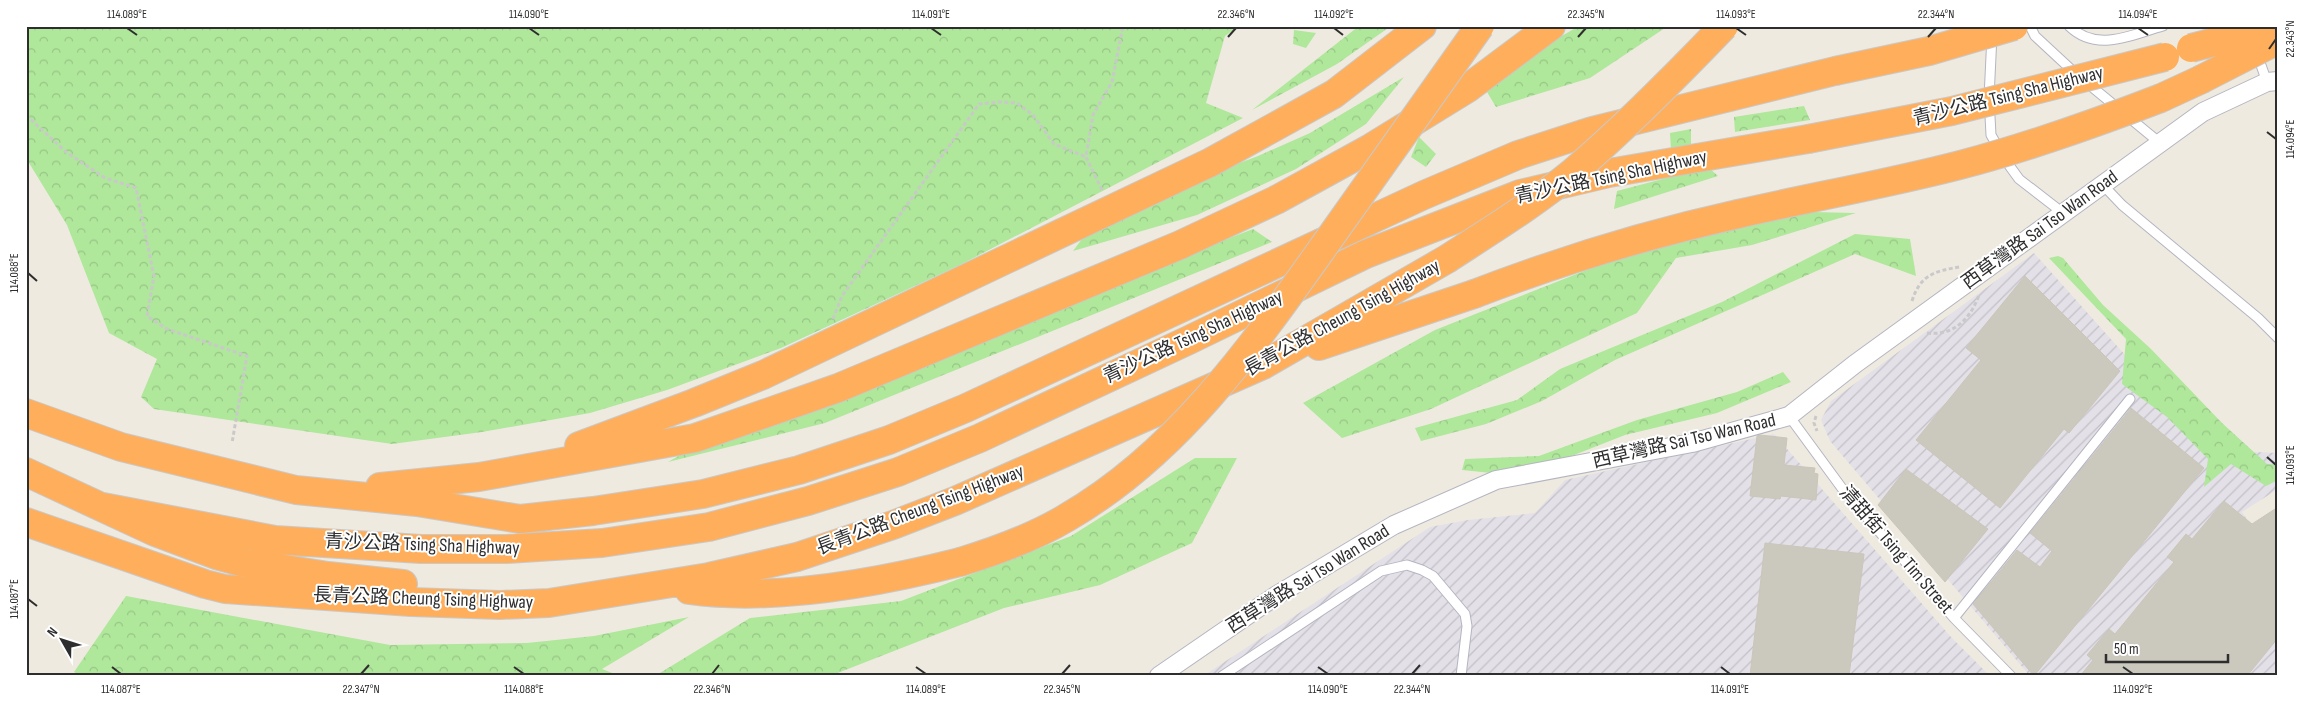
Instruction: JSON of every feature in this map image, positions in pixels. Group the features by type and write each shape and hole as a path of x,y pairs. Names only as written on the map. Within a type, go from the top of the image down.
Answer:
{"highway":[{"path":"507,472 763,375 1211,162 1334,94 1422,26"},
{"path":"659,586 713,594 803,591 893,577 988,553 1040,532 1091,503 1166,442 1212,394 1288,296 1480,26"},
{"path":"26,413 122,447 200,468 296,490 332,493 507,472 695,438 838,388 1180,245 1276,200 1369,150 1468,88 1551,26"},
{"name":"長青公路 Cheung Tsing Highway","path":"26,522 187,578 225,589 346,598 500,605 549,603 659,586 797,557 893,525 955,501 1263,365 1447,259 1488,233 1572,172 1638,113 1724,26"},
{"name":"青沙公路 Tsing Sha Highway","path":"332,493 417,502 520,519 593,511 703,494 799,470 889,440 966,408 1424,195 1518,155 1592,131 1834,71 1929,51 2014,26"},
{"name":"青沙公路 Tsing Sha Highway","path":"104,507 275,540 421,548 506,549 602,543 709,526 808,501 898,472 980,438 1366,254 1520,194 1609,174 1808,139 1952,111 2276,26"},
{"path":"1263,365 1554,265 1640,239 1740,213 1919,175 2046,139 2161,98 2278,40"},
{"path":"26,472 155,532 216,555 241,562 328,576 416,586 500,605"}],"street":[{"name":"西草灣路 Sai Tso Wan Road","path":"1159,676 1277,595 1394,525 1496,480 1692,443 1789,416 1855,364 2203,112 2272,82"}],"lane":[{"path":"1993,26 1989,98 1991,135 2019,179 2063,213"},
{"path":"2030,26 2034,36 2058,59 2160,144"},
{"path":"2069,26 2080,35 2102,42 2163,26"},
{"path":"2247,26 2272,82"},
{"path":"2103,185 2122,205 2258,318 2278,338"},
{"path":"1954,618 2130,399"},
{"name":"清甜街 Tsing Tim Street","path":"1789,416 1844,491 1954,618 2011,676"},
{"path":"1222,676 1381,571 1406,565 1432,576 1465,614 1467,626 1461,676"}],"path":[{"path":"1112,210 1086,157 1093,115 1112,82 1123,26"},
{"path":"842,296 979,104 1017,103 1033,115 1054,144 1086,157"},
{"path":"26,115 66,152 97,173 105,178 136,188 154,276 148,316 167,329 247,356 232,443"},
{"path":"1920,333 1942,335 1956,326 1970,315 1980,292"},
{"path":"1817,411 1814,424 1818,434"}],"shaded area":[{"path":"2034,253 2210,450 2278,453 2278,489 2242,512 2273,558 2249,619 2278,645 2278,676 2030,676 1830,441 1821,420 1831,401"},
{"path":"1774,434 1951,637 1990,676 1203,676 1430,527 1468,520 1535,513 1565,480"}],"green space":[{"path":"26,26 1239,26 1225,36 1206,103 1243,118 960,265 781,348 667,390 590,413 482,432 392,444 154,409 141,397 157,359 109,333 67,225 26,158"},
{"path":"1359,26 1391,26 1337,64 1252,110"},
{"path":"1579,26 1668,26 1590,78 1496,107 1487,92 1534,52"},
{"path":"1294,30 1316,33 1306,48 1293,44"},
{"path":"1404,77 1366,124 1296,169 1197,215 1073,251 1085,235 1195,180 1258,156 1310,133"},
{"path":"1804,106 1810,120 1735,132 1734,117"},
{"path":"1691,129 1691,145 1671,150 1670,133"},
{"path":"1419,137 1436,154 1426,167 1411,157"},
{"path":"1708,167 1718,176 1614,209 1617,191"},
{"path":"1771,211 1856,213 1752,245 1676,258 1637,313 1431,409 1342,438 1303,403 1435,330 1650,245"},
{"path":"1253,229 1272,242 825,423 668,462 708,439"},
{"path":"1855,234 1910,239 1916,276 1855,254 1615,360 1542,401 1486,424 1421,441 1415,428 1517,400 1560,369 1722,302"},
{"path":"2058,256 2063,258 2103,305 2151,349 2222,423 2267,464 2278,465 2278,480 2266,486 2231,464 2204,487 2208,459 2167,417 2122,384 2126,339 2049,258"},
{"path":"1783,372 1791,382 1717,413 1625,435 1521,476 1462,470 1465,459 1539,456 1637,420 1737,392"},
{"path":"1195,458 1237,458 1192,543 1100,585 1004,608 830,676 655,676 750,618 901,601 1071,536"},
{"path":"126,596 390,645 527,643 594,636 689,617 602,669 620,676 81,676 74,672"}],"building":[{"path":"2025,276 2120,371 2069,433 2064,429 2000,508 1916,440 1981,360 1966,348"},
{"path":"2131,408 2204,468 2034,676 1973,604 2017,550 2040,567 2052,551 2030,533"},
{"path":"1757,436 1787,438 1784,465 1815,468 1814,473 1818,474 1816,500 1781,496 1780,499 1750,496"},
{"path":"1906,469 1988,529 1945,582 1878,505"},
{"path":"2224,501 2252,524 2278,507 2278,638 2247,676 2080,676 2093,660 2087,655 2109,629 2115,634 2174,562 2167,557 2186,534 2192,539"},
{"path":"1765,543 1864,554 1849,676 1750,676"}]}
